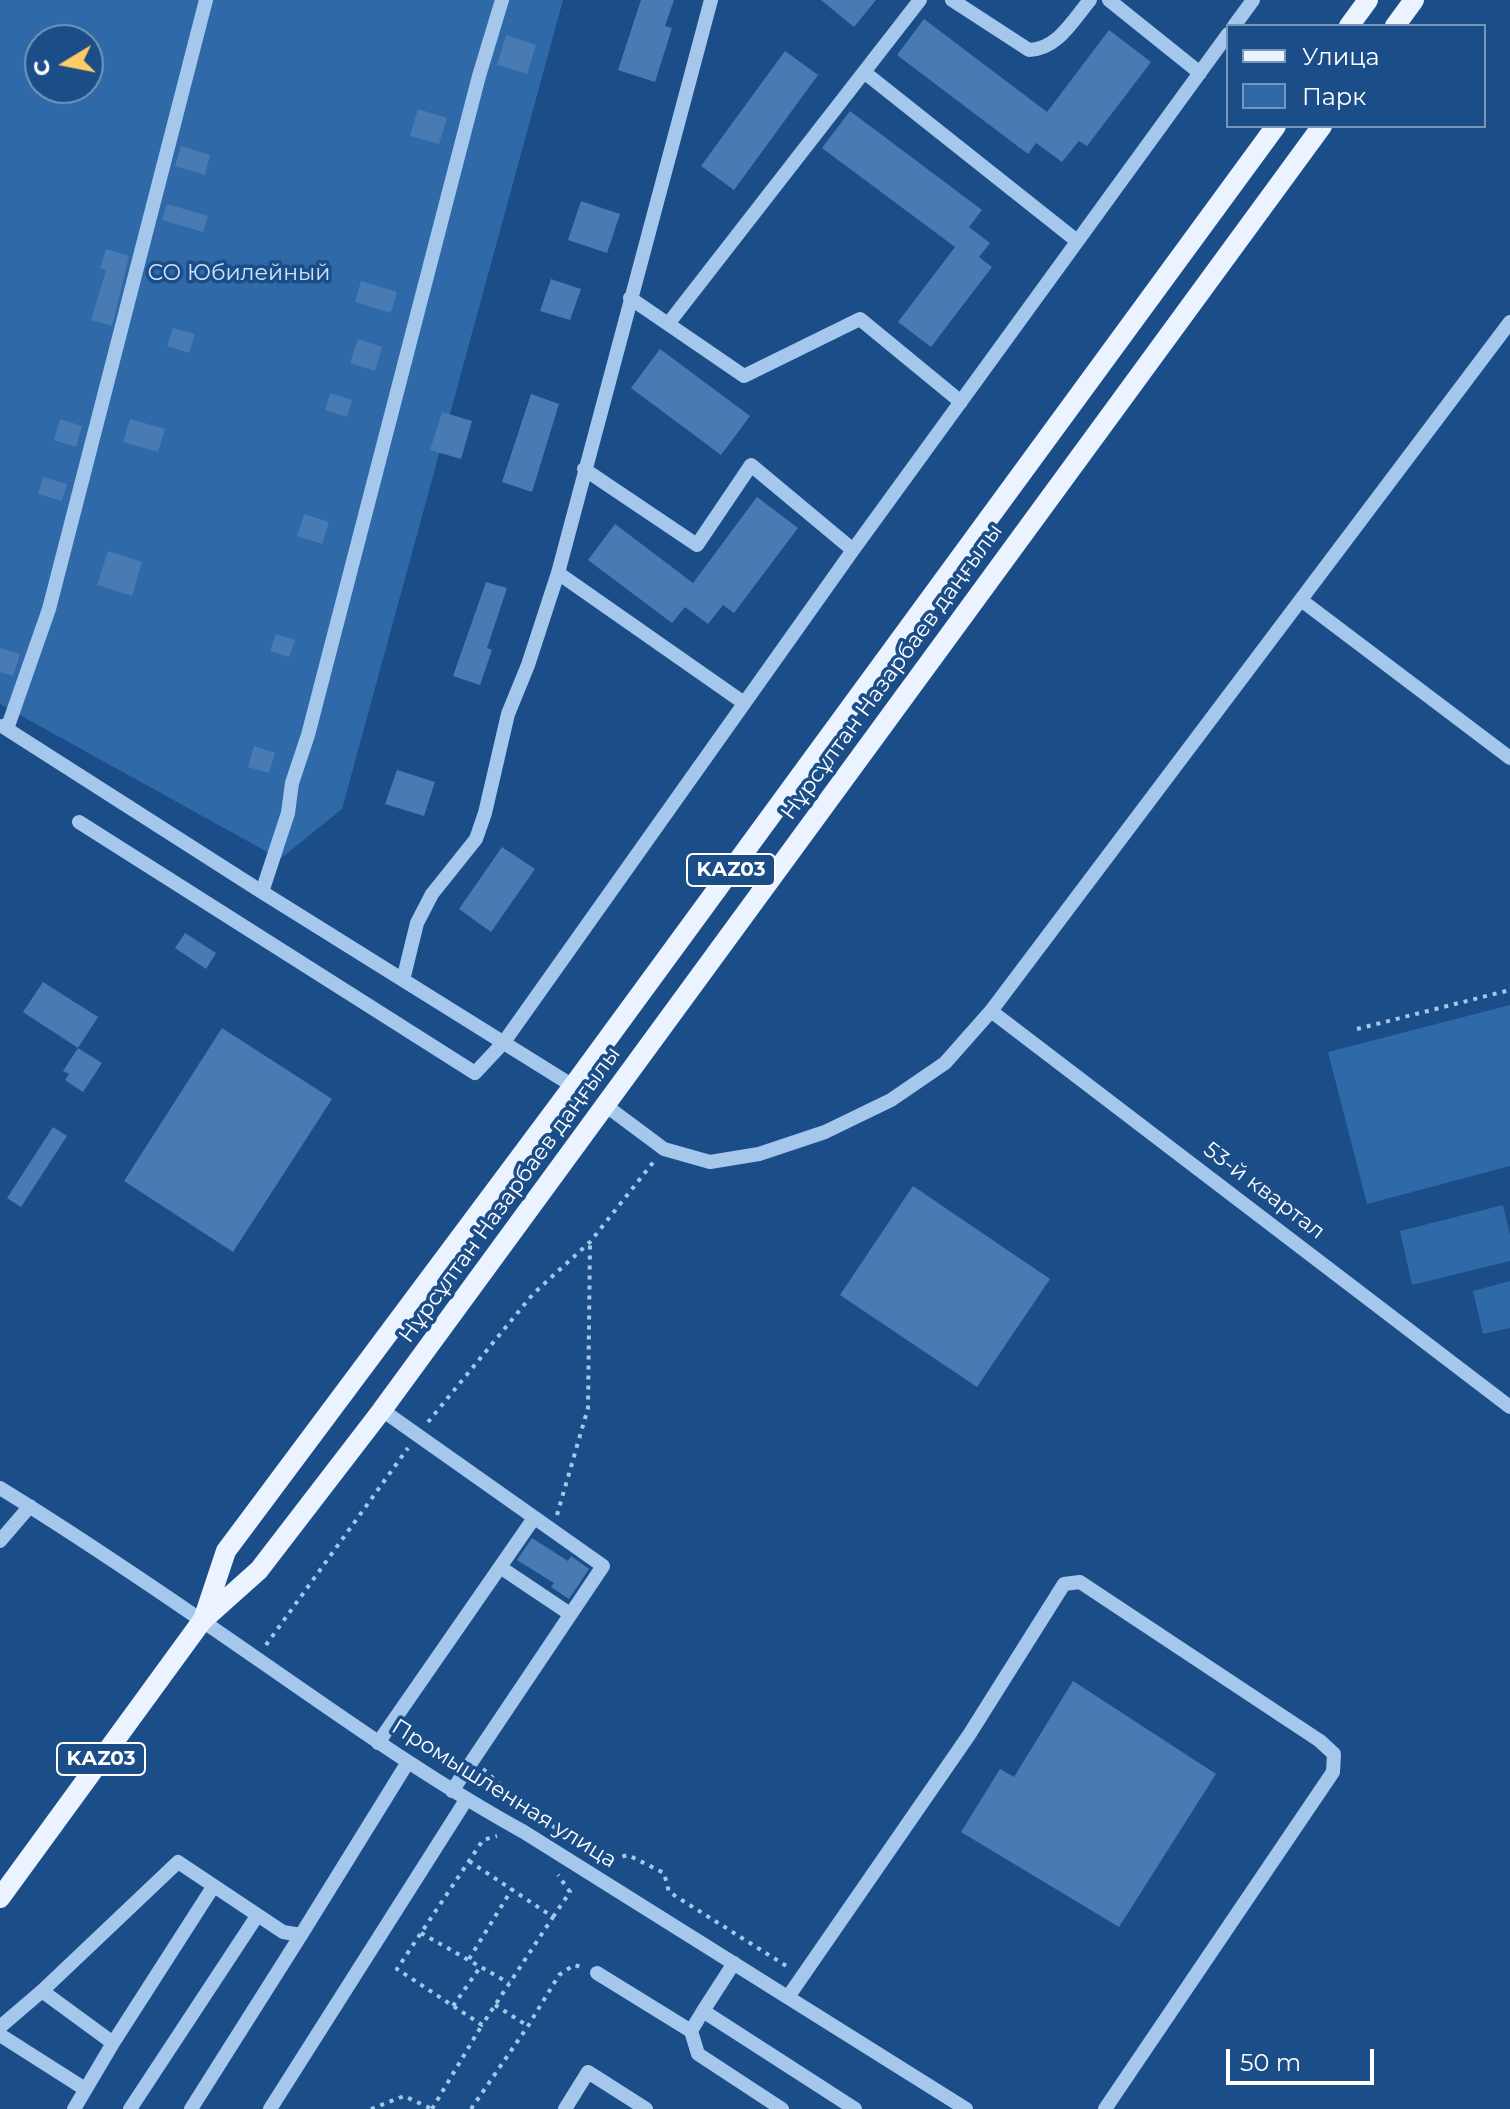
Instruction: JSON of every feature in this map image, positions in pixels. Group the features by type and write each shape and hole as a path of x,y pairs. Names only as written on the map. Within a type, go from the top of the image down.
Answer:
{"main road":[{"path":"1350,24 1368,0"},
{"path":"1396,24 1414,0"},
{"name":"Нұрсұлтан Назарбаев даңғылы","path":"202,1621 226,1551 573,1086 1275,128"},
{"name":"Нұрсұлтан Назарбаев даңғылы","path":"0,1898 202,1621 259,1570 382,1410 1321,128"},
{"path":"573,1086 605,1105"}],"street":[{"path":"206,0 49,609 3,727 573,1086"},
{"path":"262,892 288,813 292,783 308,735 479,76 502,0"},
{"path":"403,980 417,923 432,894 476,839 485,813 508,714 528,665 558,573 711,0"},
{"path":"668,324 920,0"},
{"path":"952,0 1029,50 1041,50 1051,46 1090,0"},
{"path":"1109,0 1200,73"},
{"path":"1235,24 1253,0"},
{"path":"79,822 475,1073 504,1042 853,550 1226,37"},
{"path":"864,72 1077,241"},
{"path":"630,298 744,376 860,319 961,402"},
{"path":"605,1105 664,1149 710,1162 759,1154 825,1132 891,1100 945,1063 991,1011 1510,322"},
{"path":"584,469 697,545 751,465 853,550"},
{"path":"558,573 744,703"},
{"path":"1301,600 1510,758"},
{"name":"53-й квартал","path":"991,1011 1510,1407"},
{"path":"382,1410 603,1566 452,1791"},
{"name":"Промышленная улица","path":"0,1488 452,1791 524,1832 966,2109"},
{"path":"0,1541 30,1506"},
{"path":"378,1743 534,1518"},
{"path":"500,1567 570,1614"},
{"path":"788,1997 969,1735 1064,1584 1080,1582 1320,1741 1334,1754 1333,1772 1105,2109"},
{"path":"191,2109 408,1762"},
{"path":"270,2109 466,1800"},
{"path":"0,2027 178,1862 283,1932 301,1935"},
{"path":"74,2109 213,1887"},
{"path":"130,2109 257,1916"},
{"path":"691,2031 734,1963"},
{"path":"597,1973 691,2031 698,2054 782,2109"},
{"path":"42,1991 113,2043"},
{"path":"703,2011 855,2109"},
{"path":"0,2035 85,2089"},
{"path":"565,2109 588,2072 646,2109"}],"path":[{"path":"1357,1029 1510,990"},
{"path":"257,1658 417,1435 533,1294 590,1242 664,1149"},
{"path":"552,1530 588,1408 590,1242"},
{"path":"473,1760 534,1815 609,1860 628,1855 664,1873 669,1892 803,1975"},
{"path":"482,2025 397,1969 469,1861 553,1917"},
{"path":"371,2109 373,2106 386,2107 404,2096 432,2109 482,2025 570,1892 556,1872"},
{"path":"469,1959 512,1889"},
{"path":"421,1933 509,1983"},
{"path":"471,2109 559,1975 574,1965 597,1973"},
{"path":"453,2006 481,1966"},
{"path":"495,2005 528,2026"}],"green space":[{"name":"СО Юбилейный","path":"0,0 563,0 342,809 280,859 0,704"},
{"path":"1510,1005 1510,1166 1367,1204 1328,1052"},
{"path":"1503,1205 1510,1235 1510,1261 1412,1285 1400,1231"},
{"path":"1510,1281 1510,1328 1483,1334 1473,1291"}],"building":[{"path":"641,0 674,0 665,26 672,28 655,82 618,70"},
{"path":"821,0 876,0 854,27"},
{"path":"924,19 1047,112 1109,30 1151,62 1087,146 1079,141 1062,162 1036,143 1028,154 897,55"},
{"path":"506,35 536,45 527,74 497,65"},
{"path":"785,51 818,75 734,190 701,166"},
{"path":"418,109 447,118 439,144 410,136"},
{"path":"850,111 982,210 969,227 990,243 979,257 992,267 931,347 898,322 955,247 822,148"},
{"path":"181,146 210,155 205,175 175,166"},
{"path":"581,201 620,214 607,253 568,240"},
{"path":"167,204 208,216 203,232 162,220"},
{"path":"106,249 129,256 112,326 91,320 106,270 100,268"},
{"path":"551,279 581,289 570,320 540,311"},
{"path":"361,281 397,292 391,313 355,302"},
{"path":"173,328 195,334 189,353 167,346"},
{"path":"358,339 382,347 375,371 350,363"},
{"path":"660,349 750,416 721,455 631,388"},
{"path":"330,393 352,400 347,417 325,410"},
{"path":"531,394 559,404 532,492 502,482"},
{"path":"442,412 472,421 461,459 430,450"},
{"path":"60,419 82,426 76,447 54,440"},
{"path":"130,419 165,429 158,452 123,442"},
{"path":"43,477 67,484 62,501 38,494"},
{"path":"757,497 798,528 734,613 723,605 708,624 685,607 672,623 588,560 615,524 693,583"},
{"path":"304,514 329,522 322,544 297,536"},
{"path":"108,551 142,562 132,596 97,585"},
{"path":"486,582 507,588 487,648 492,650 480,685 453,676"},
{"path":"276,634 295,640 289,657 270,651"},
{"path":"0,648 20,654 13,676 0,672"},
{"path":"254,746 275,753 269,773 248,767"},
{"path":"397,770 435,782 424,816 385,804"},
{"path":"502,847 535,869 491,932 459,909"},
{"path":"185,933 216,953 206,969 175,948"},
{"path":"43,982 98,1017 78,1048 23,1012"},
{"path":"222,1028 332,1099 233,1252 124,1181"},
{"path":"78,1048 102,1063 83,1092 65,1080 69,1074 63,1071"},
{"path":"53,1127 67,1136 21,1207 7,1198"},
{"path":"913,1186 1050,1279 977,1387 840,1295"},
{"path":"532,1538 568,1561 571,1556 589,1569 569,1599 551,1587 554,1583 517,1560"},
{"path":"1073,1681 1216,1774 1119,1927 961,1832 1000,1769 1014,1777"}]}
